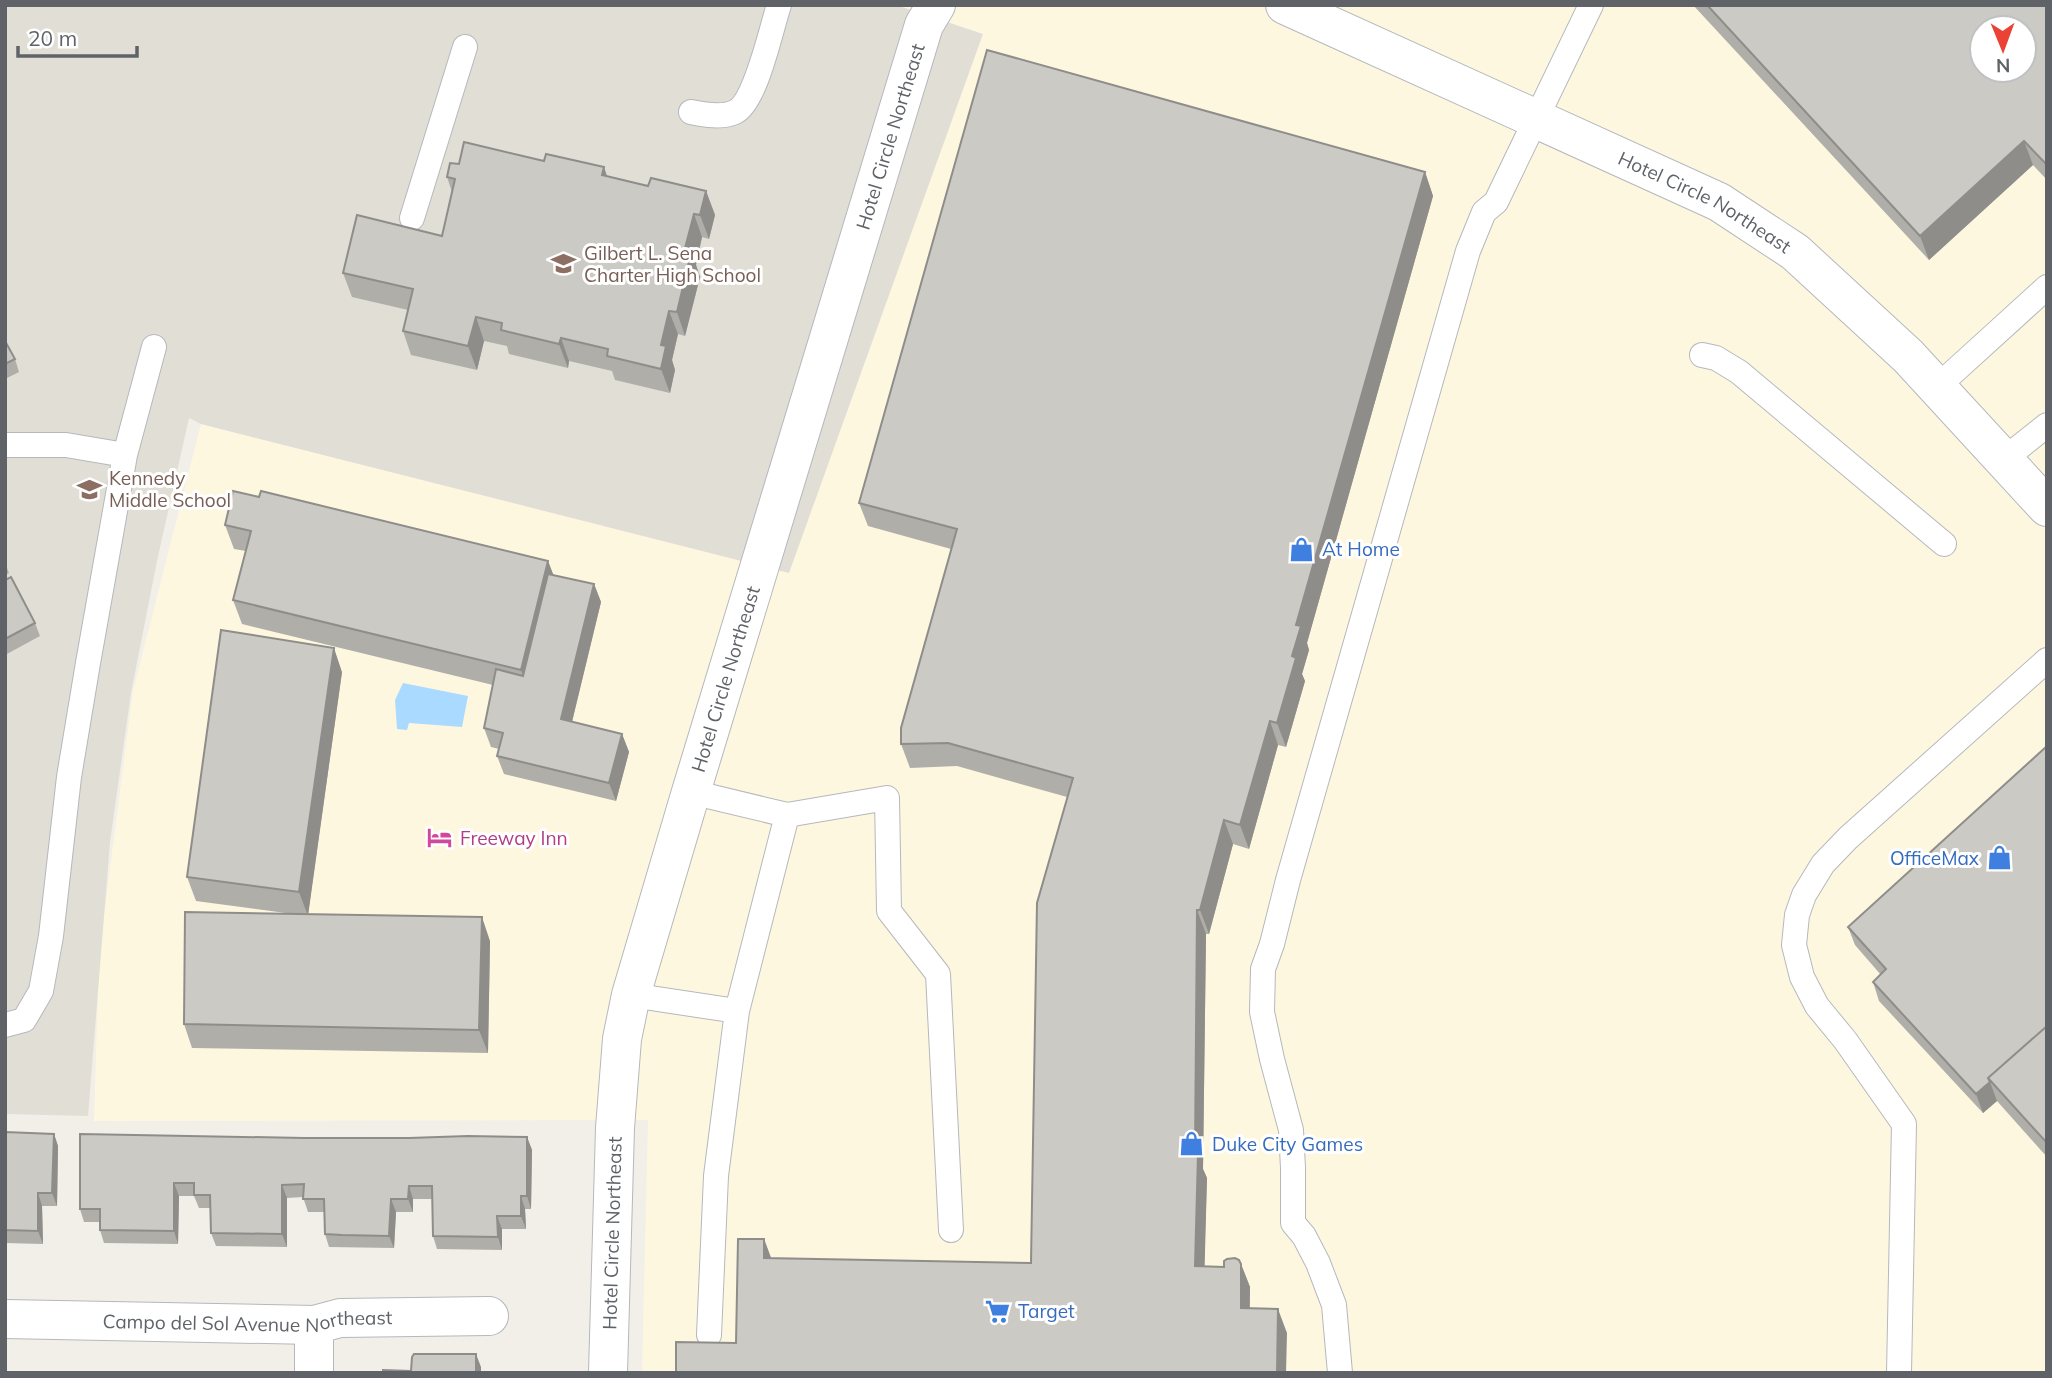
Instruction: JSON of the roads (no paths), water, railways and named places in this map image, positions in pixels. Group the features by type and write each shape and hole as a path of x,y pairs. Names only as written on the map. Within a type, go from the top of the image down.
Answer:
{"street":[{"name":"Hotel Circle Northeast","path":"608,1373 615,1128 622,1039 631,995 924,25 936,5"},
{"name":"Hotel Circle Northeast","path":"1285,5 1719,202 1796,252 1908,356 2047,507"},
{"name":"Campo del Sol Avenue Northeast","path":"5,1320 314,1325 340,1318 489,1316"},
{"path":"314,1325 314,1373"}],"lane":[{"path":"691,113 718,115 735,112 743,106 759,77 779,5"},
{"path":"1340,1373 1334,1305 1318,1263 1304,1236 1293,1223 1291,1130 1262,1012 1263,970 1468,251 1484,212 1496,202 1591,5"},
{"path":"412,218 464,47"},
{"path":"1937,387 2047,286"},
{"path":"5,1025 24,1020 41,991 51,936 71,764 125,454 154,347"},
{"path":"1702,355 1716,358 1739,372 1944,544"},
{"path":"2003,460 2047,425"},
{"path":"5,445 66,445 125,454"},
{"path":"1899,1373 1904,1124 1845,1040 1817,1006 1802,977 1794,945 1797,915 1804,895 1823,864 1848,838 2047,660"},
{"path":"691,792 787,815 887,798 889,911 938,974 951,1230"},
{"path":"709,1335 716,1176 737,1011 787,815"},
{"path":"631,995 737,1011"}],"water":[{"path":"403,683 468,696 462,727 409,723 407,730 397,729 395,700"}],"place":[{"name":"Gilbert L. Sena Charter High School","path":"564,264"},
{"name":"Kennedy Middle School","path":"89,489"},
{"name":"At Home","path":"1302,549"},
{"name":"Freeway Inn","path":"440,838"},
{"name":"OfficeMax","path":"1999,858"},
{"name":"Duke City Games","path":"1192,1144"},
{"name":"Target","path":"998,1311"}]}
